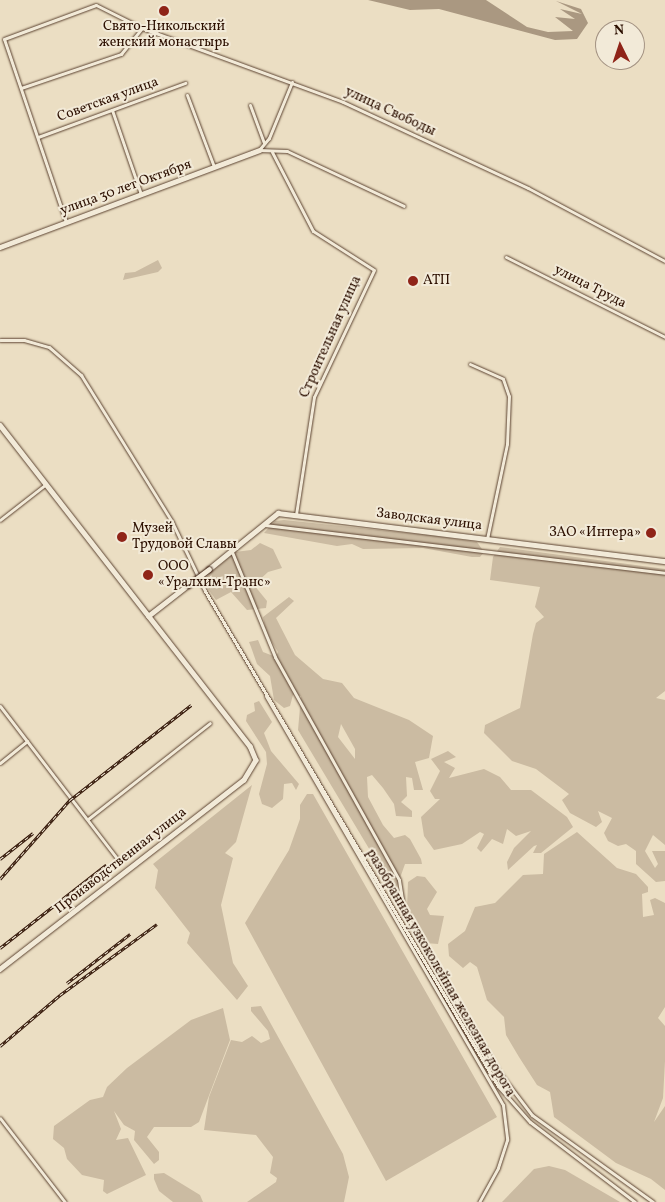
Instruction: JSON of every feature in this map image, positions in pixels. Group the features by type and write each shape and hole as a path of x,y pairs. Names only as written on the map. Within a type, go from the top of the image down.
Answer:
{"main road":[{"name":"улица 30 лет Октября","path":"0,247 259,150"},
{"path":"0,424 148,616"},
{"name":"Заводская улица","path":"148,616 232,552 278,513 665,561"},
{"name":"Производственная улица","path":"0,970 244,780 254,768 255,755 250,746 148,616"}],"street":[{"name":"улица Свободы","path":"22,88 4,38 96,5 142,28 292,82 528,188 665,261"},
{"path":"66,222 22,88 121,54 142,28"},
{"path":"292,82 259,150 295,155 404,206"},
{"name":"Советская улица","path":"38,137 185,83"},
{"path":"188,95 214,167"},
{"path":"250,105 264,143"},
{"path":"112,110 141,194"},
{"name":"Строительная улица","path":"272,152 313,230 374,270 314,397 296,514"},
{"name":"улица Труда","path":"506,257 665,337"},
{"path":"0,340 30,341 49,348 81,375 172,522 205,591 285,722 503,1092 545,1135 636,1202"},
{"path":"470,364 503,379 508,396 506,444 487,539"},
{"path":"0,520 46,484"},
{"path":"264,525 665,573"},
{"path":"232,552 275,657 399,880 404,912 499,1072 532,1115 653,1202"},
{"name":"разобранная узкоколейная железная дорога","path":"266,696 503,1105 507,1140 498,1168 479,1202"},
{"path":"0,706 118,860"},
{"name":"разобранная узкоколейная железная дорога","path":"285,722 304,762"},
{"path":"88,819 210,724"},
{"path":"0,763 27,741"},
{"path":"0,1118 65,1202"}],"shaded area":[{"path":"368,0 486,0 527,27 548,32 573,31 555,17 575,19 560,9 582,14 556,1 581,9 588,23 577,39 555,40 439,9 410,10"},
{"path":"158,260 162,268 158,272 123,280 125,273 135,272"},
{"path":"284,520 477,542 484,552 480,557 472,557 423,548 363,549 352,544 337,546 264,533 275,521"},
{"path":"260,543 273,549 282,568 268,572 254,585 267,601 266,608 247,610 231,592 216,600 205,585 206,577 235,552 251,550"},
{"path":"500,547 665,569 665,691 656,698 665,700 665,845 653,835 645,851 655,868 658,864 652,851 665,851 665,881 656,882 636,864 636,851 626,844 618,846 608,841 604,833 612,818 598,811 602,822 596,827 570,813 562,800 569,794 536,769 512,761 484,733 485,725 520,708 533,634 536,623 544,617 535,607 540,587 490,580 493,557"},
{"path":"289,597 294,601 276,618 295,655 323,679 342,683 354,698 409,720 433,736 429,758 415,762 423,790 414,790 412,778 406,777 407,796 401,802 412,811 412,817 396,816 394,804 383,788 372,775 367,777 368,797 383,825 394,838 405,835 410,839 421,859 422,864 405,864 395,892 298,730 301,696 293,695 290,706 284,708 274,700 270,676 257,664 249,642 258,640 263,652 276,657 278,652 266,632 263,617","holes":["341,724 355,749 355,759 338,737"]},
{"path":"259,701 272,722 264,733 271,751 299,784 296,790 292,783 284,784 283,799 272,808 262,804 259,794 267,764 266,752 246,721 247,715 255,711 254,703"},
{"path":"448,751 456,757 444,762 455,768 449,778 484,769 500,777 511,790 531,790 567,817 573,827 541,853 533,853 537,845 534,846 508,870 507,862 514,848 531,831 516,836 507,829 503,844 492,839 481,852 477,848 484,834 480,832 462,844 434,850 424,836 421,817 440,799 435,799 430,791 440,771 431,759"},
{"path":"252,785 236,842 225,853 233,858 221,905 233,963 248,986 237,1000 187,943 190,933 155,888 158,870 153,864"},
{"path":"307,794 313,794 497,1117 386,1181 245,923 289,850 300,819 300,805"},
{"path":"577,832 617,868 636,874 648,887 648,892 642,894 643,917 654,915 650,900 655,898 665,903 665,1007 658,1018 665,1026 665,1061 663,1098 654,1122 665,1106 665,1190 651,1179 616,1163 554,1117 550,1092 537,1085 506,1035 504,1017 487,1000 477,967 470,962 463,968 449,956 448,944 465,931 475,907 495,903 523,875 543,874 544,854"},
{"path":"417,876 425,877 437,892 427,909 430,915 444,916 438,944 425,943 407,909 408,882"},
{"path":"261,1006 343,1154 349,1177 344,1202 247,1202 276,1182 277,1178 270,1173 273,1157 256,1135 204,1130 209,1097 231,1040 242,1042 252,1036 261,1043 270,1039 268,1031 251,1011 251,1007"},
{"path":"223,1008 230,1040 199,1122 191,1127 154,1127 147,1137 159,1152 159,1160 154,1164 134,1140 135,1131 124,1125 114,1111 121,1129 116,1140 128,1138 146,1175 107,1194 103,1191 104,1180 82,1175 67,1159 64,1148 53,1139 54,1126 90,1100 103,1097 107,1087 127,1068 191,1020"},
{"path":"549,1166 565,1170 620,1202 502,1202 534,1169"},
{"path":"164,1173 200,1195 203,1202 173,1202 159,1191 154,1179 154,1174"}],"railway":[{"path":"0,879 70,800 191,705"},
{"path":"0,859 33,833"},
{"path":"0,948 106,865"},
{"path":"0,1046 60,995 157,924"},
{"path":"67,983 130,934"}],"place":[{"name":"Свято-Никольский женский монастырь","path":"164,11"},
{"name":"АТП","path":"413,281"},
{"name":"ЗАО «Интера»","path":"651,533"},
{"name":"Музей Трудовой Славы","path":"122,537"},
{"name":"ООО «Уралхим-Транс»","path":"148,575"}]}
